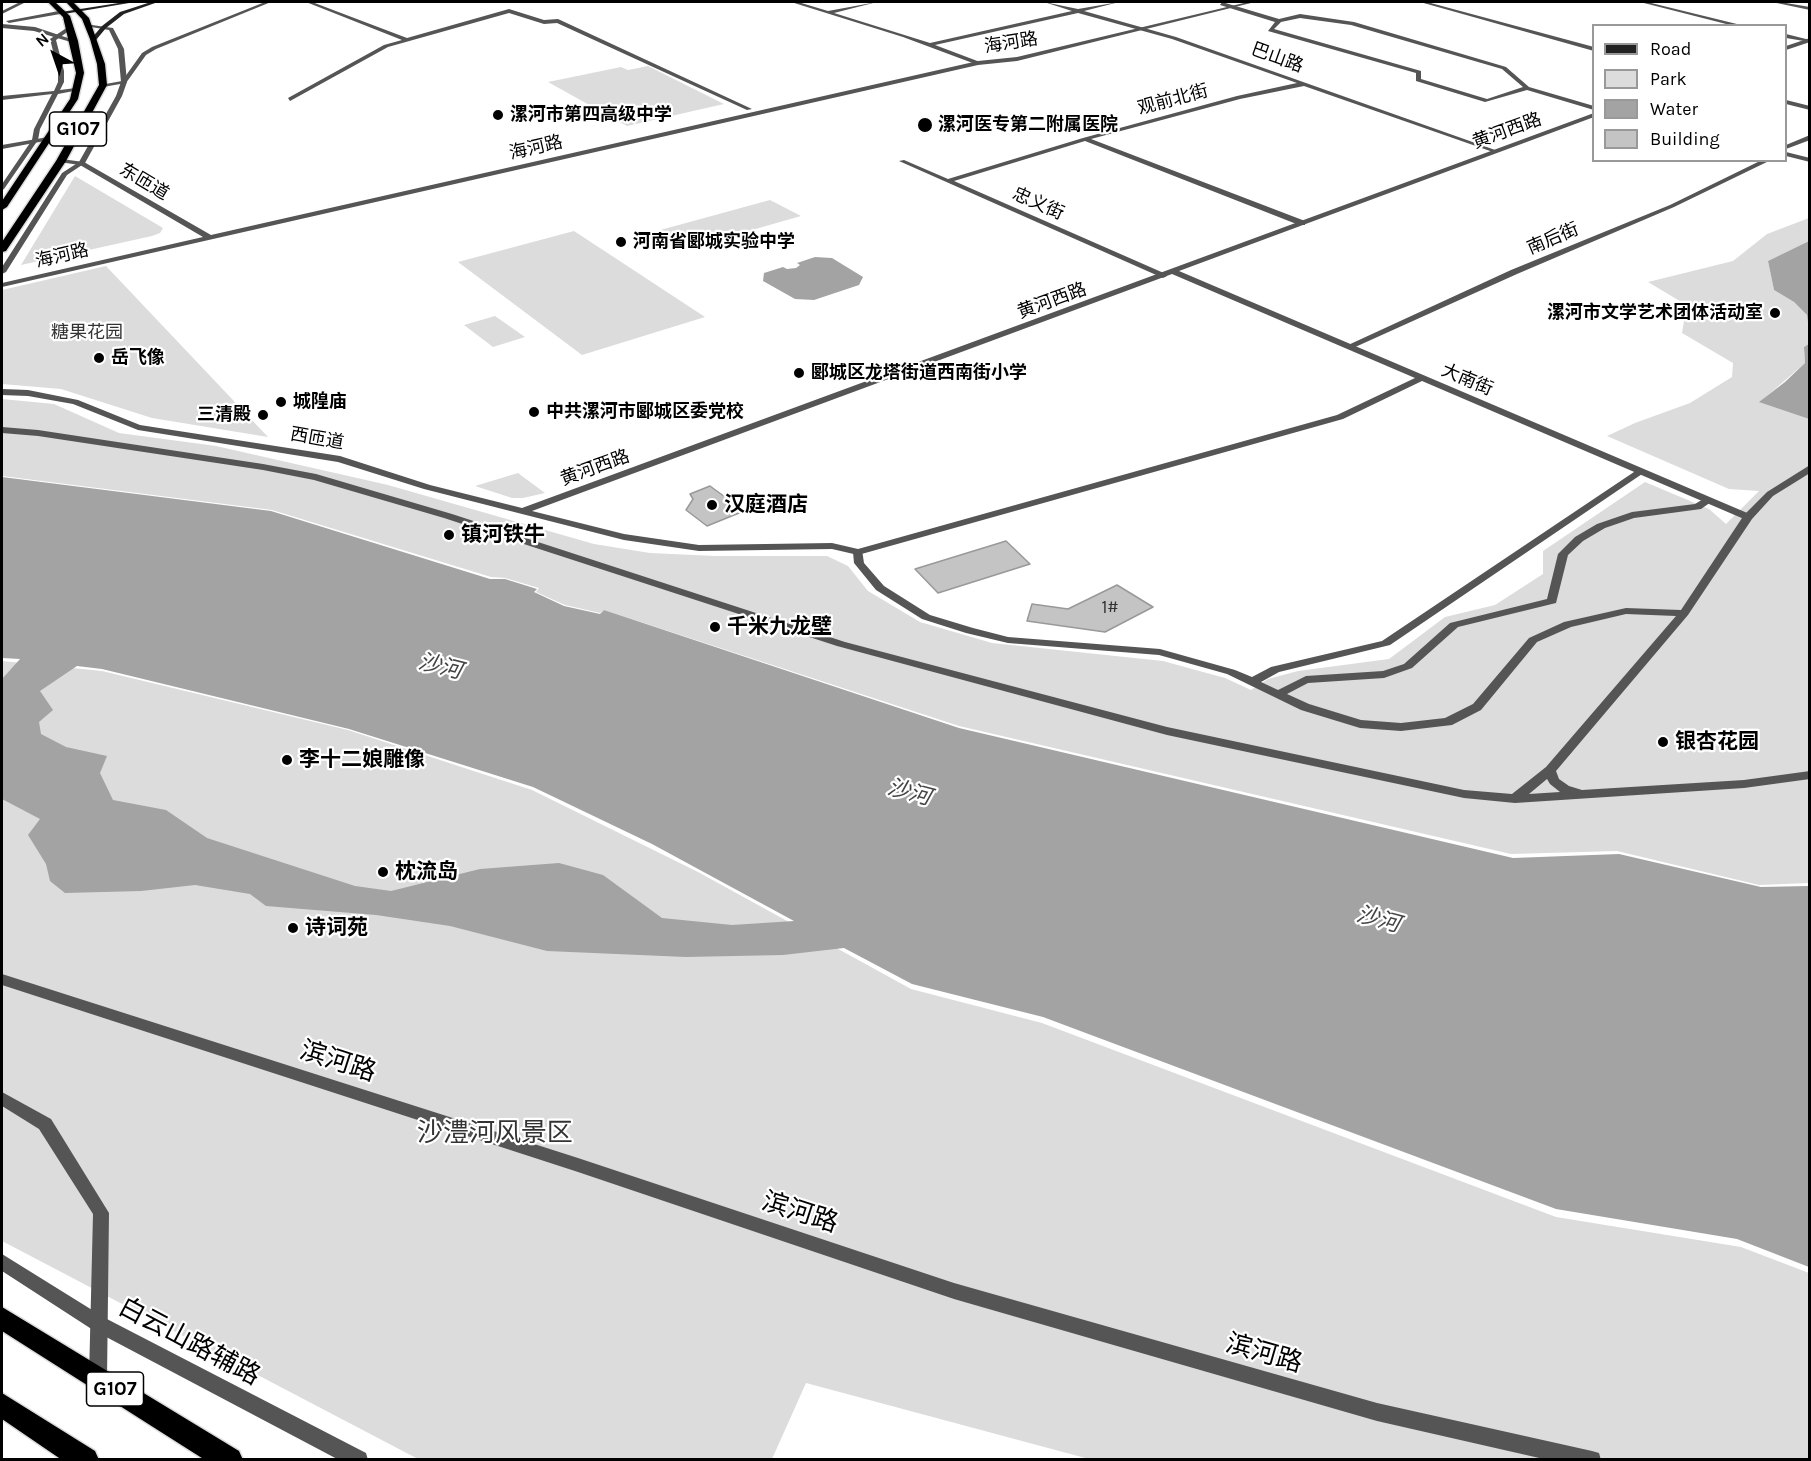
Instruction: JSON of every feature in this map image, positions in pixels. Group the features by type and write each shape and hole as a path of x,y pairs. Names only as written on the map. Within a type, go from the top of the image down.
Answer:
{"highway":[{"path":"52,2 62,11"},
{"name":"G107","path":"2,249 61,161 103,85 101,64 94,39 75,6"},
{"name":"G107","path":"2,207 74,99 80,73 74,41 62,11"},
{"name":"G107","path":"2,1318 230,1460"},
{"path":"2,1405 86,1460"}],"main road":[{"path":"62,11 75,6 110,2"},
{"path":"75,6 132,2"},
{"path":"94,39 103,28 122,13 155,2"}],"street":[{"path":"2,13 23,2"},
{"path":"2,273 64,174 82,163 119,96 124,82 144,54 268,2"},
{"path":"309,2 407,40"},
{"path":"794,2 978,63"},
{"path":"829,12 875,2"},
{"name":"巴山路","path":"1046,2 1144,28 1495,151"},
{"path":"929,46 1117,2"},
{"name":"海河路","path":"2,273 200,232 969,60 1006,56 1222,4 1252,2"},
{"path":"1423,2 1592,49"},
{"path":"1643,2 1735,24"},
{"path":"1776,2 1809,9"},
{"path":"1232,4 1280,21"},
{"name":"海河路","path":"2,285 978,63 1017,59 1232,4"},
{"path":"2,22 62,11"},
{"path":"290,99 386,46 510,11 544,22 558,21 749,109"},
{"path":"1527,88 1487,101 1418,80 1419,72 1270,30 1280,21 1300,16 1352,23 1504,68 1527,88 1592,108"},
{"path":"2,22 35,28 74,41"},
{"path":"87,25 111,29 121,49 124,82"},
{"path":"2,188 35,140 37,129 61,82 61,71 53,39 70,28"},
{"path":"1787,36 1808,40"},
{"path":"1787,47 1808,40"},
{"path":"103,85 124,82"},
{"name":"观前北街","path":"948,181 1085,139 1239,97 1304,84"},
{"path":"2,98 76,90"},
{"path":"1787,102 1809,108"},
{"name":"黄河西路","path":"519,512 1592,116"},
{"path":"1787,146 1809,137"},
{"path":"2,147 48,139"},
{"path":"1085,139 1302,223"},
{"path":"1787,154 1809,160"},
{"name":"东匝道","path":"61,161 82,163 210,238"},
{"name":"忠义街","path":"902,161 1163,276"},
{"name":"南后街","path":"1350,346 1514,272 1672,206 1764,162"},
{"name":"大南街","path":"1174,272 1748,517"},
{"path":"1421,378 1340,417 858,552 859,563 880,588 926,617 970,631 1008,640 1160,652 1231,672 1305,707 1359,724 1401,727 1448,722 1477,707 1533,640 1568,624 1626,612 1684,613"},
{"name":"西匝道","path":"2,392 28,393 75,402 138,427 340,459 427,487 624,537 699,548 832,546 858,552"},
{"path":"2,430 121,445 316,477 448,516 863,650 1167,730 1464,794 1515,800 1743,784 1809,775"},
{"path":"1515,800 1550,771 1684,613 1748,517 1770,494 1809,468"},
{"path":"1252,682 1275,669 1386,643 1640,472"},
{"path":"1278,694 1306,680 1384,674 1408,666 1454,625 1552,602 1563,554 1579,539 1601,525 1632,515 1698,507 1708,500"},
{"path":"1550,771 1554,782 1581,795"},
{"name":"滨河路","path":"2,980 589,1169 954,1291 1377,1412 1593,1460"},
{"path":"2,1098 45,1124 101,1213 98,1378"},
{"name":"白云山路辅路","path":"2,1262 99,1324 359,1460"}],"green space":[{"path":"648,66 724,104 627,126 548,82 621,67 628,70"},
{"path":"75,176 163,228 160,233 21,265"},
{"path":"770,200 801,216 682,250 653,232"},
{"path":"1809,218 1809,241 1768,261 1774,290 1794,302 1807,315 1810,344 1804,347 1805,363 1760,402 1809,419 1809,883 1759,885 1617,851 1511,854 959,726 604,610 600,613 565,605 536,592 539,588 505,578 491,577 272,510 2,476 2,399 54,404 119,433 216,446 388,485 594,544 650,553 715,556 827,556 848,566 868,591 920,622 992,643 1163,661 1225,678 1251,690 1268,679 1298,671 1389,659 1445,617 1495,605 1543,574 1543,551 1645,482 1709,509 1726,524 1759,491 1729,489 1607,436 1690,403 1732,377 1733,363 1682,333 1684,321 1696,315 1688,306 1648,282 1733,261 1767,234"},
{"path":"574,231 705,317 582,355 458,262"},
{"name":"糖果花园","path":"106,266 268,437 152,418 61,389 2,384 2,290"},
{"path":"495,316 525,337 493,347 464,325"},
{"path":"518,473 545,493 512,498 475,486"},
{"name":"沙澧河风景区","path":"2,661 102,671 348,730 532,790 698,872 911,989 1042,1023 1556,1217 1741,1247 1809,1273 1809,1459 1089,1459 806,1383 772,1459 418,1459 2,1241"}],"water":[{"path":"1809,241 1809,332 1807,315 1794,302 1774,290 1768,261"},
{"path":"815,257 832,258 863,277 859,285 814,300 795,299 763,281 764,273 783,267 796,268 800,265 797,263"},
{"path":"1809,344 1809,419 1759,402 1805,363 1804,347"},
{"name":"沙河","path":"2,477 271,511 490,579 505,579 537,589 534,592 564,606 600,614 604,610 959,728 1513,858 1619,854 1761,887 1809,886 1809,1267 1737,1239 1556,1209 1043,1017 912,984 844,948 783,955 686,957 547,951 450,926 376,915 266,906 250,894 195,885 141,891 65,893 50,881 46,864 28,835 40,819 2,799 2,679 20,659 2,658","holes":["77,666 102,669 349,729 533,787 652,844 794,921 732,925 662,918 603,875 559,863 480,869 391,891 355,886 207,838 166,810 113,800 100,773 107,756 66,747 41,734 39,722 53,710 40,691"]}],"building":[{"name":"汉庭酒店","path":"710,486 744,511 707,526 686,510 693,499 690,494"},
{"path":"1006,541 1030,564 938,593 915,569"},
{"path":"1117,585 1153,607 1105,632 1027,621 1032,604 1068,609"}],"place":[{"name":"漯河市第四高级中学","path":"498,115"},
{"name":"漯河医专第二附属医院","path":"925,125"},
{"name":"河南省郾城实验中学","path":"621,242"},
{"name":"漯河市文学艺术团体活动室","path":"1775,313"},
{"name":"岳飞像","path":"99,358"},
{"name":"郾城区龙塔街道西南街小学","path":"799,373"},
{"name":"城隍庙","path":"281,402"},
{"name":"中共漯河市郾城区委党校","path":"534,412"},
{"name":"三清殿","path":"263,415"},
{"name":"汉庭酒店","path":"712,505"},
{"name":"镇河铁牛","path":"449,535"},
{"name":"千米九龙壁","path":"715,627"},
{"name":"银杏花园","path":"1663,742"},
{"name":"李十二娘雕像","path":"287,760"},
{"name":"枕流岛","path":"383,872"},
{"name":"诗词苑","path":"293,928"}]}
